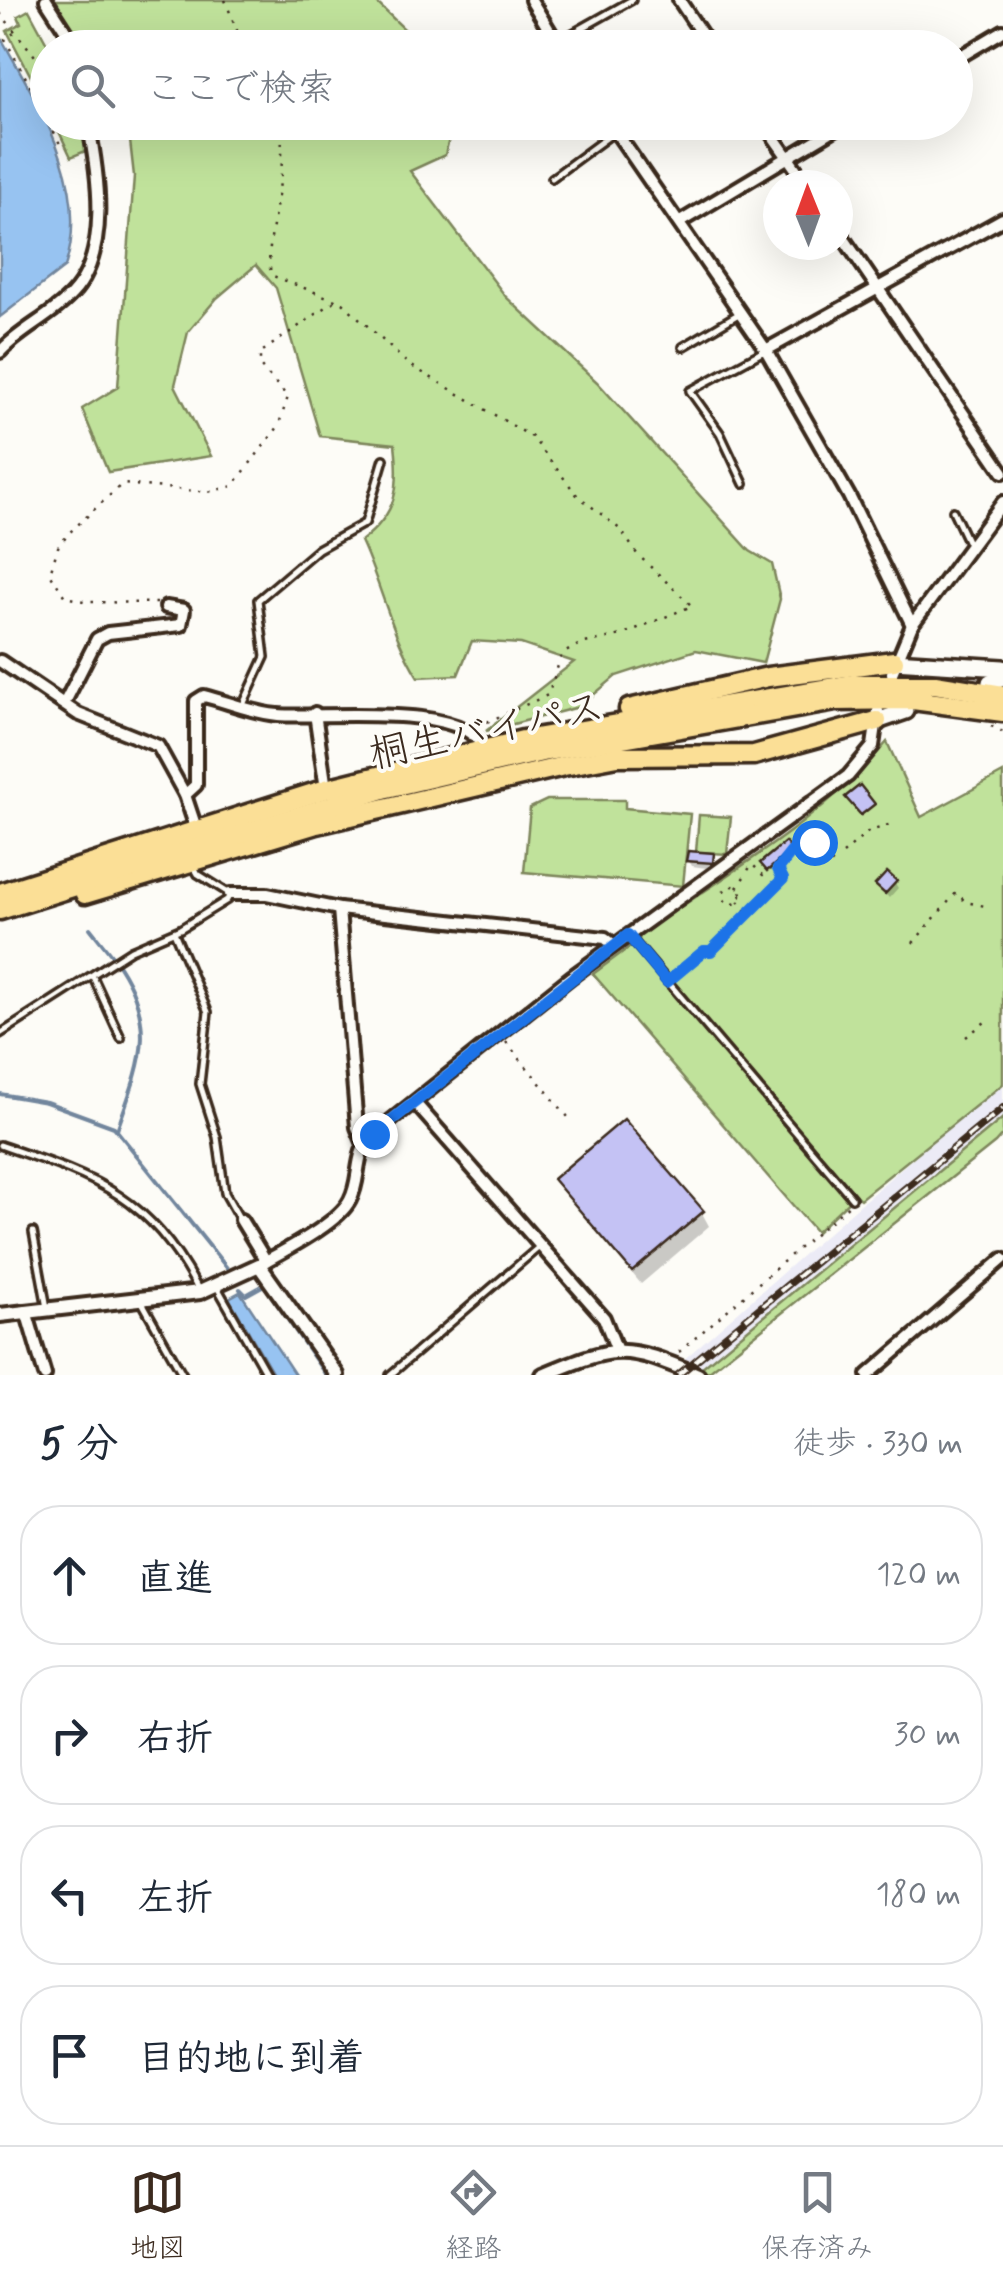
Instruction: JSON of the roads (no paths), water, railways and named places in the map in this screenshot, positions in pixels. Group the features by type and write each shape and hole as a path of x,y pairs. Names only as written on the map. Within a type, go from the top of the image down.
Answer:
{"highway":[{"path":"524,740 563,724 768,678 893,667"},
{"name":"桐生バイパス","path":"0,893 478,741 524,740 836,685 999,685"},
{"name":"桐生バイパス","path":"0,910 387,788 542,752 836,701 913,700 1003,712"},
{"path":"29,900 76,896 317,824 564,766 618,756 754,755 878,716"}],"main road":[{"path":"893,667 1003,668"},
{"path":"878,716 906,711"}],"street":[{"path":"46,0 65,30"},
{"path":"531,0 549,30"},
{"path":"679,0 699,30"},
{"path":"973,49 1003,31"},
{"path":"0,352 70,297 89,270 97,176 91,140"},
{"path":"621,140 766,350 849,496 912,625"},
{"path":"776,140 796,170"},
{"path":"680,222 818,140"},
{"path":"766,350 1003,219"},
{"path":"853,252 1003,472"},
{"path":"893,667 912,625 972,549 1003,502"},
{"path":"64,704 97,639 118,632 176,627 184,621 184,610 166,607"},
{"path":"0,661 64,704 158,746 185,795 197,831"},
{"path":"185,795 196,785 196,701 204,696 275,715 399,715 478,741"},
{"path":"315,713 326,789"},
{"path":"364,1144 614,945 840,783 869,754 878,716"},
{"path":"230,894 267,894 340,908 606,938 614,945"},
{"path":"0,1316 217,1287 263,1263 343,1210 354,1190 364,1144 357,1127 340,908"},
{"path":"415,1102 604,1318 616,1348"},
{"path":"241,1220 263,1263 337,1375"},
{"path":"868,1375 1003,1259"},
{"path":"26,1311 45,1375"},
{"path":"543,1375 616,1348 698,1375"}],"lane":[{"path":"583,30 632,0"},
{"path":"552,178 597,140"},
{"path":"683,346 740,313"},
{"path":"744,484 720,434 690,391 766,350"},
{"path":"242,707 265,657 258,600 318,549 364,523 384,458"},
{"path":"953,511 972,549"},
{"path":"0,1034 144,942 174,932 230,894 198,874 193,864"},
{"path":"174,932 208,1012 200,1084 217,1137 225,1193 241,1220"},
{"path":"628,935 852,1198"},
{"path":"93,977 121,1038"},
{"path":"0,1145 110,1187 164,1232 200,1292"},
{"path":"33,1232 47,1308"},
{"path":"390,1375 541,1246"},
{"path":"217,1287 267,1375"},
{"path":"141,1299 183,1375"}],"water":[{"path":"0,36 30,89 30,140 54,140 57,146 72,206 72,236 65,267 0,317"},
{"path":"240,1292 295,1375 274,1375 229,1298"}],"waterway":[{"path":"90,928 113,957"},
{"path":"117,1130 138,1066 142,1028 139,1009 119,966"},
{"path":"0,1094 46,1102 114,1127 227,1268"},
{"path":"240,1289 246,1295 264,1285 326,1375"}],"railway":[{"path":"678,1375 1003,1108"}]}
